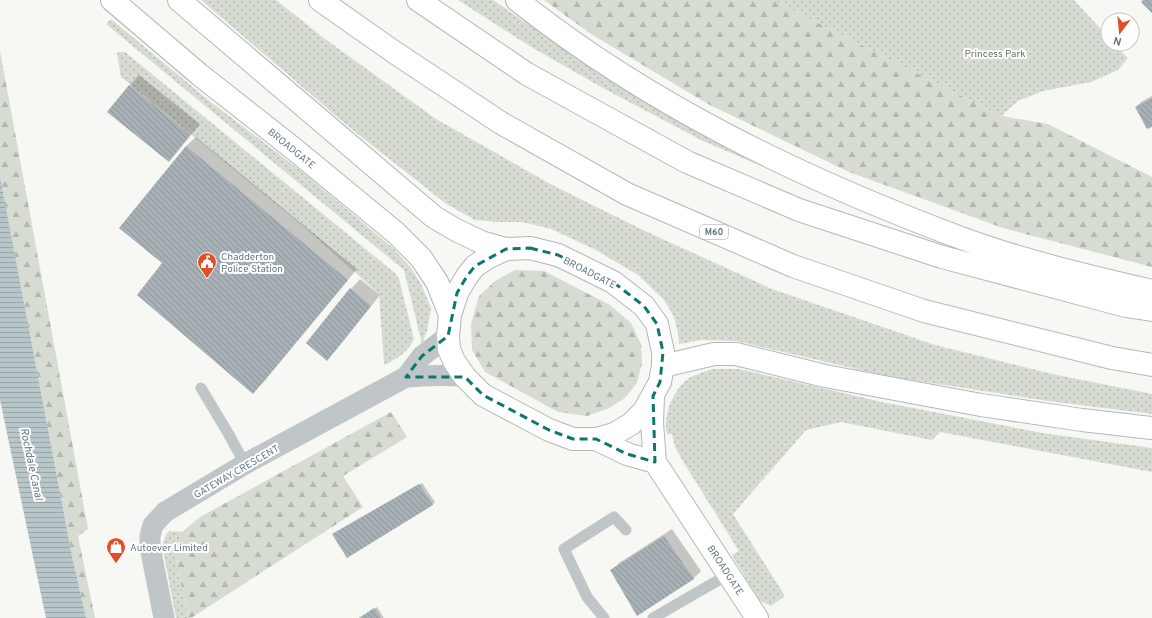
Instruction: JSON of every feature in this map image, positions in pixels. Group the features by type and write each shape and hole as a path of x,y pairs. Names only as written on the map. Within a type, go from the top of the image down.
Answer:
{"main road":[{"name":"BROADGATE","path":"112,0 200,75 294,149 396,233 421,258 437,282 449,325"},
{"name":"BROADGATE","path":"179,0 434,217 481,242 506,249 530,248 558,255 613,282 644,306 657,324 663,352 663,366 660,382 653,396 644,411 631,424 614,434 596,439 573,439 549,430 484,395 466,377 454,361 449,349 449,325 456,293 475,266 487,258 506,249"},
{"name":"M60","path":"320,0 394,52 502,123 627,194 793,266 924,311 1112,358 1152,365"},
{"path":"418,0 527,74 687,162 792,207 942,257 1126,306 1152,310"},
{"path":"517,0 540,18 612,68 688,114 765,155 845,192 962,238 1056,268 1152,291"},
{"path":"663,366 714,354 736,354 825,376 981,405 1082,420 1152,428"},
{"name":"BROADGATE","path":"653,396 652,424 655,462 757,618"},
{"name":"BROADGATE","path":"596,439 627,454 655,462"}],"street":[{"name":"GATEWAY CRESCENT","path":"164,618 150,546 150,536 153,525 165,512 245,464 406,377 449,325"},
{"name":"GATEWAY CRESCENT","path":"406,377 466,377"}],"lane":[{"path":"201,388 245,464"},
{"path":"604,618 587,597 564,549 614,516 626,530"},
{"path":"653,618 729,574"}],"highlighted area":[{"path":"530,248 558,255 613,282 644,306 657,324 663,352 660,382 653,396 655,462 627,454 596,439 573,439 549,430 483,395 465,377 406,377 422,356 448,336 457,293 467,276 475,266 506,249"}],"green space":[{"path":"201,0 276,0 325,39 436,119 552,185 645,231 772,289 935,345 1052,374 1152,394 1152,414 1048,401 886,376 736,341 701,340 679,344 674,317 664,300 638,275 596,250 551,229 523,222 475,220 445,203 349,127"},
{"path":"458,0 493,0 570,53 674,118 759,165 703,141 601,87 528,45"},
{"path":"544,0 773,0 1001,116 1048,124 1152,177 1152,267 1003,228 849,172 708,104 591,34"},
{"name":"Princess Park","path":"773,0 1074,0 1100,28 1100,52 1122,52 1128,58 1118,70 1091,82 1043,91 1018,101 1001,116"},
{"path":"111,19 212,103 305,174 393,248 411,268 421,284 431,308 427,331 422,344 404,270 106,24"},
{"path":"0,51 88,529 78,536 95,618 86,618 72,556 0,179"},
{"path":"117,52 125,52 395,273 399,279 414,339 405,351 393,361 384,365 379,294 310,232 121,77"},
{"path":"515,270 544,271 610,305 631,323 641,344 642,363 637,383 625,398 609,408 587,416 558,412 485,372 472,350 471,324 479,296 495,281"},
{"path":"712,369 739,369 882,402 1042,433 1152,448 1152,472 940,432 932,440 841,422 806,430 733,514 785,596 771,606 759,600 732,555 739,551 684,463 675,447 672,434 667,434 666,419 670,403 674,396 689,378"},
{"path":"391,412 407,437 343,476 363,507 191,618 188,618 175,554 182,532 200,517"},
{"path":"169,531 182,532 175,554 188,618 176,618 162,545"}],"water":[{"name":"Rochdale Canal","path":"0,177 72,556 86,618 46,618 0,400"}],"building":[{"path":"1143,0 1152,0 1152,13 1141,2"},
{"path":"129,85 190,135 169,162 107,112"},
{"path":"1152,98 1152,127 1147,129 1135,107"},
{"path":"186,146 348,280 253,394 137,295 162,263 119,228"},
{"path":"350,288 371,306 327,361 306,343"},
{"path":"419,484 433,505 347,558 332,534"},
{"path":"664,536 694,579 637,616 610,570"},
{"path":"374,608 381,618 359,618"}],"place":[{"name":"Chadderton Police Station","path":"207,279"},
{"name":"Autoever Limited","path":"116,564"}]}
